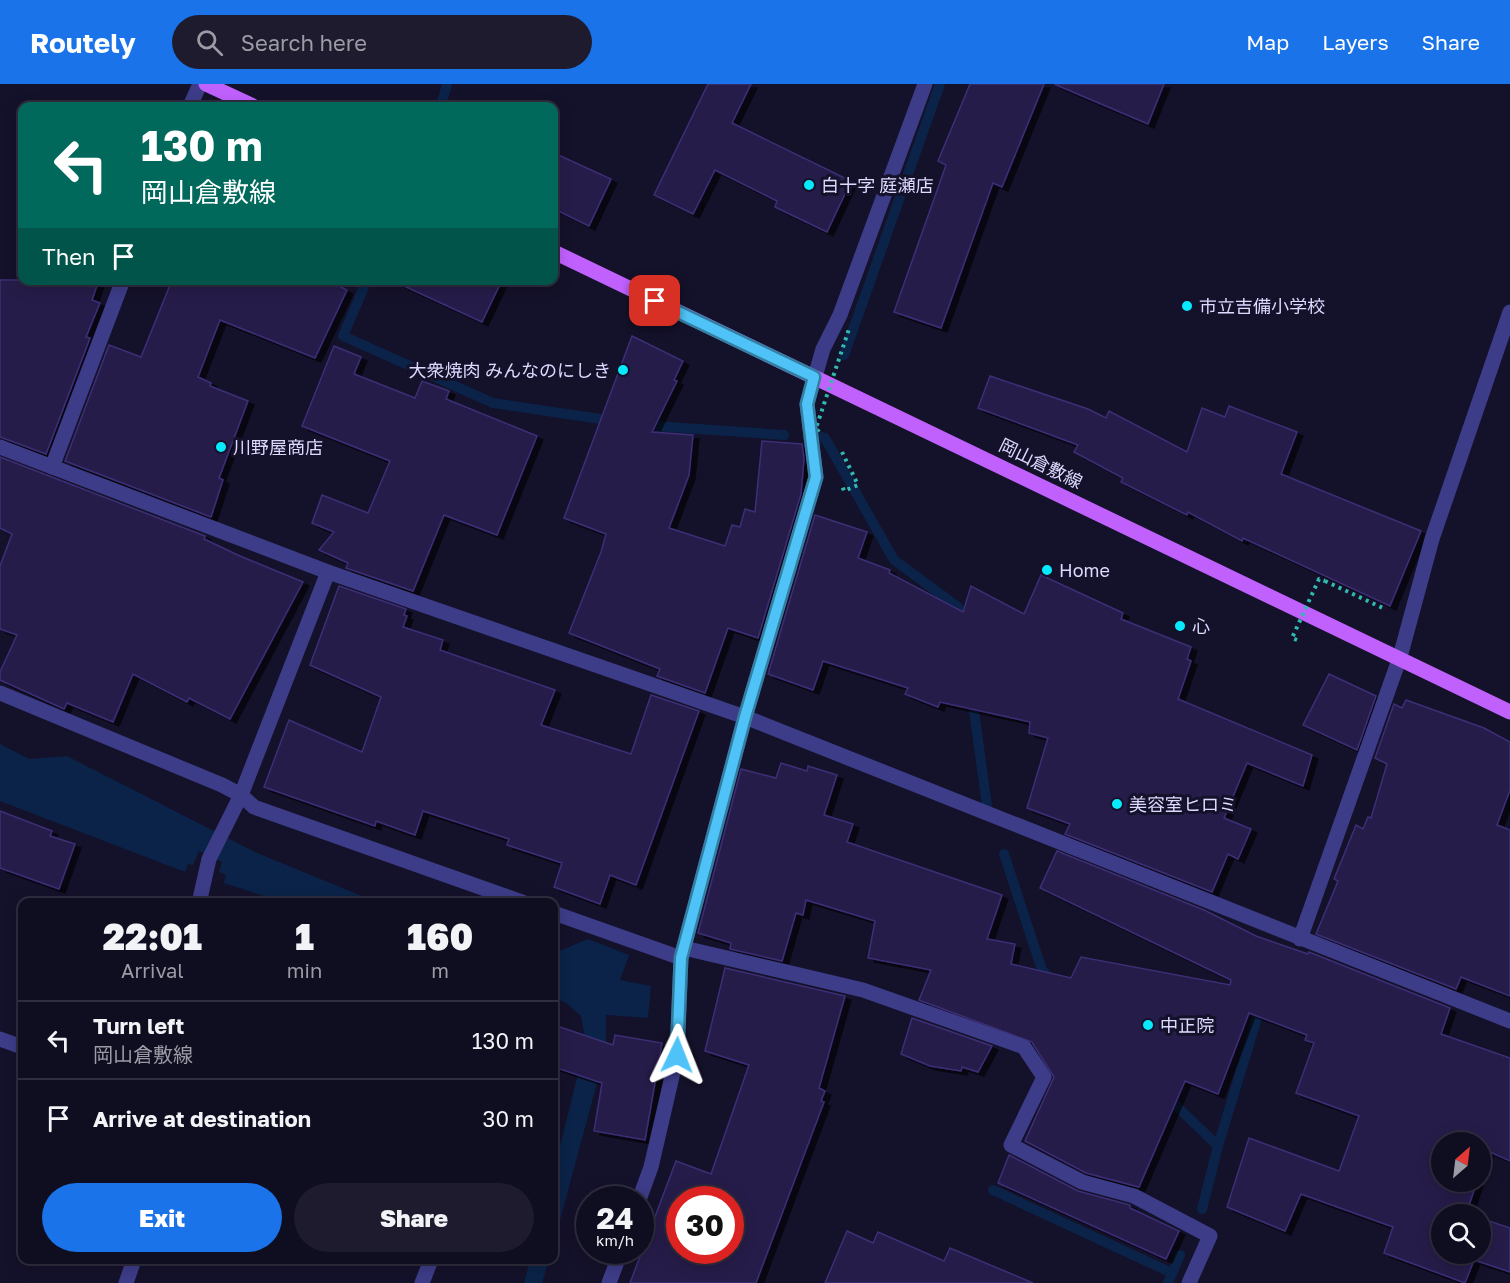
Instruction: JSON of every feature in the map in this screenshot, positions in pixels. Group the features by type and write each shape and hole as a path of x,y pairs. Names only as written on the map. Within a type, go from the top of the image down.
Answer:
{"main road":[{"path":"206,84 244,102"},
{"name":"岡山倉敷線","path":"558,254 1400,657 1510,712"}],"street":[{"path":"192,102 200,84"},
{"path":"644,1186 651,1167 677,1055 682,953 745,717 816,477 807,404 823,349 840,315 925,84"},
{"path":"52,467 121,285"},
{"path":"1300,939 1400,657 1432,539 1510,312"},
{"path":"0,447 328,572 745,717 1510,1021"},
{"path":"201,898 209,859 241,795 328,572"},
{"path":"0,693 222,785 241,795 254,807 511,898"},
{"path":"558,914 682,953 863,990 1024,1047 1044,1077 1011,1145 1082,1182 1134,1196 1210,1236 1189,1283"},
{"path":"0,1039 18,1046"},
{"path":"126,1283 133,1264"},
{"path":"422,1283 429,1264"},
{"path":"609,1283 616,1264"}],"path":[{"path":"819,432 816,428 849,329"},
{"path":"842,484 844,491 858,485 854,476"},
{"path":"1297,640 1292,638 1319,579 1380,608"}],"water":[{"path":"0,744 29,759 67,756 257,853 367,898 270,898 224,883 226,875 219,872 222,862 199,851 193,865 188,864 185,872 0,801"},
{"path":"588,939 629,955 620,980 651,986 648,1018 606,1015 606,1050 558,1227 558,1153 586,1043 581,1016 566,1003 558,1000 558,951"},
{"path":"529,1264 548,1264 542,1283 524,1283"}],"building":[{"path":"708,84 751,84 732,123 851,181 827,232 775,207 777,201 715,170 693,214 654,195"},
{"path":"970,84 1044,84 1002,187 993,183 941,328 894,312 946,165 938,161"},
{"path":"1054,84 1164,84 1148,124"},
{"path":"558,155 611,179 589,226 558,211"},
{"path":"0,280 18,280 18,285 97,285 92,300 100,303 86,337 90,338 46,454 0,437"},
{"path":"170,285 337,285 347,290 315,358 220,320 198,377 211,383 210,386 248,401 219,478 223,480 211,517 65,461 109,345 141,357"},
{"path":"402,285 500,285 482,322"},
{"path":"632,336 683,361 674,380 677,381 652,432 693,435 689,475 669,528 725,546 732,525 740,527 745,509 755,512 762,441 802,444 804,459 801,494 758,638 728,628 705,693 657,676 660,669 569,633 606,534 564,518"},
{"path":"334,346 361,357 354,374 415,398 422,381 449,391 446,399 537,436 497,535 444,515 413,591 346,568 348,563 319,550 334,532 312,523 322,495 368,513 390,461 302,426"},
{"path":"990,376 1088,409 1106,418 1109,411 1187,452 1202,408 1225,417 1229,406 1297,432 1281,474 1421,531 1390,606 1243,538 1242,541 1188,512 1187,515 1121,482 1123,478 1074,452 1078,445 978,408"},
{"path":"0,457 205,536 204,539 240,556 303,582 230,719 189,698 187,702 133,674 113,722 67,703 64,709 0,680 0,672 17,635 0,629 0,566 12,534 0,528"},
{"path":"815,515 867,532 858,558 890,570 889,573 963,612 971,586 1024,614 1041,575 1123,613 1121,619 1191,647 1187,659 1191,661 1178,699 1312,755 1303,786 1247,763 1224,818 1251,829 1238,859 1228,854 1212,892 1065,834 1070,824 1027,808 1048,738 1029,733 1030,722 940,702 938,707 905,694 908,688 823,661 813,690 768,674"},
{"path":"339,586 406,609 404,615 407,616 403,627 443,640 440,650 555,690 541,725 631,754 651,695 699,711 636,885 610,875 600,904 554,887 562,863 507,845 509,839 423,811 415,835 376,821 375,826 264,787 289,720 362,752 381,697 310,665"},
{"path":"1329,674 1376,696 1357,750 1303,725"},
{"path":"1406,700 1484,728 1510,742 1510,790 1497,825 1510,830 1510,996 1461,977 1456,989 1316,934 1338,881 1334,879 1356,825 1363,829 1368,817 1371,818 1387,764 1375,758 1394,704 1402,708"},
{"path":"781,763 807,771 808,766 837,775 824,815 853,824 847,842 1002,895 987,939 1015,944 1011,964 1071,978 1081,957 1230,985 1231,980 1040,888 1057,851 1204,910 1256,936 1308,954 1309,952 1450,1008 1441,1034 1510,1058 1510,1161 1491,1152 1491,1132 1431,1132 1431,1192 1474,1192 1469,1204 1431,1204 1431,1264 1472,1264 1465,1283 1384,1253 1393,1227 1301,1194 1285,1231 1227,1207 1249,1138 1339,1171 1359,1116 1296,1093 1314,1043 1305,1040 1307,1035 1249,1013 1218,1094 1185,1081 1139,1187 1086,1173 1025,1141 1054,1077 1032,1042 919,1000 931,970 868,958 875,921 806,900 803,915 796,913 782,961 730,949 731,943 698,933 741,769 776,778"},
{"path":"0,811 52,831 50,836 75,844 59,889 0,868"},
{"path":"725,968 845,996 819,1088 825,1091 821,1101 824,1102 756,1283 630,1283 637,1264 654,1264 654,1219 666,1188 666,1264 744,1264 744,1186 667,1186 676,1161 711,1174 749,1065 705,1051"},
{"path":"912,1018 992,1046 978,1072 962,1067 961,1071 930,1066 901,1054"},
{"path":"558,1026 613,1045 615,1035 662,1043 645,1140 594,1131 602,1083 558,1068"},
{"path":"1009,1155 1078,1191 1130,1205 1130,1208 1179,1231 1166,1259 998,1183"},
{"path":"1491,1222 1510,1228 1510,1272 1486,1264 1491,1264"},
{"path":"847,1231 873,1243 878,1232 944,1261 950,1248 1033,1283 825,1283"}],"waterway":[{"path":"442,102 447,84"},
{"path":"844,355 940,84"},
{"path":"365,285 343,336 493,403 614,421"},
{"path":"641,425 784,435"},
{"path":"822,437 825,438 894,560 958,607 960,622"},
{"path":"972,696 987,806"},
{"path":"1004,854 1042,970 1053,981"},
{"path":"1218,1146 1261,1005"},
{"path":"1165,1095 1218,1146 1202,1209"},
{"path":"993,1190 1172,1273"},
{"path":"1168,1283 1180,1255"}],"place":[{"name":"白十字 庭瀬店","path":"809,185"},
{"name":"市立吉備小学校","path":"1187,306"},
{"name":"大衆焼肉 みんなのにしき","path":"623,370"},
{"name":"川野屋商店","path":"221,447"},
{"name":"Home","path":"1047,570"},
{"name":"心","path":"1180,626"},
{"name":"美容室ヒロミ","path":"1117,804"},
{"name":"中正院","path":"1148,1025"}],"route":[{"path":"655,301 814,377 807,404 816,477 745,717 681,958 677,1055"}]}
